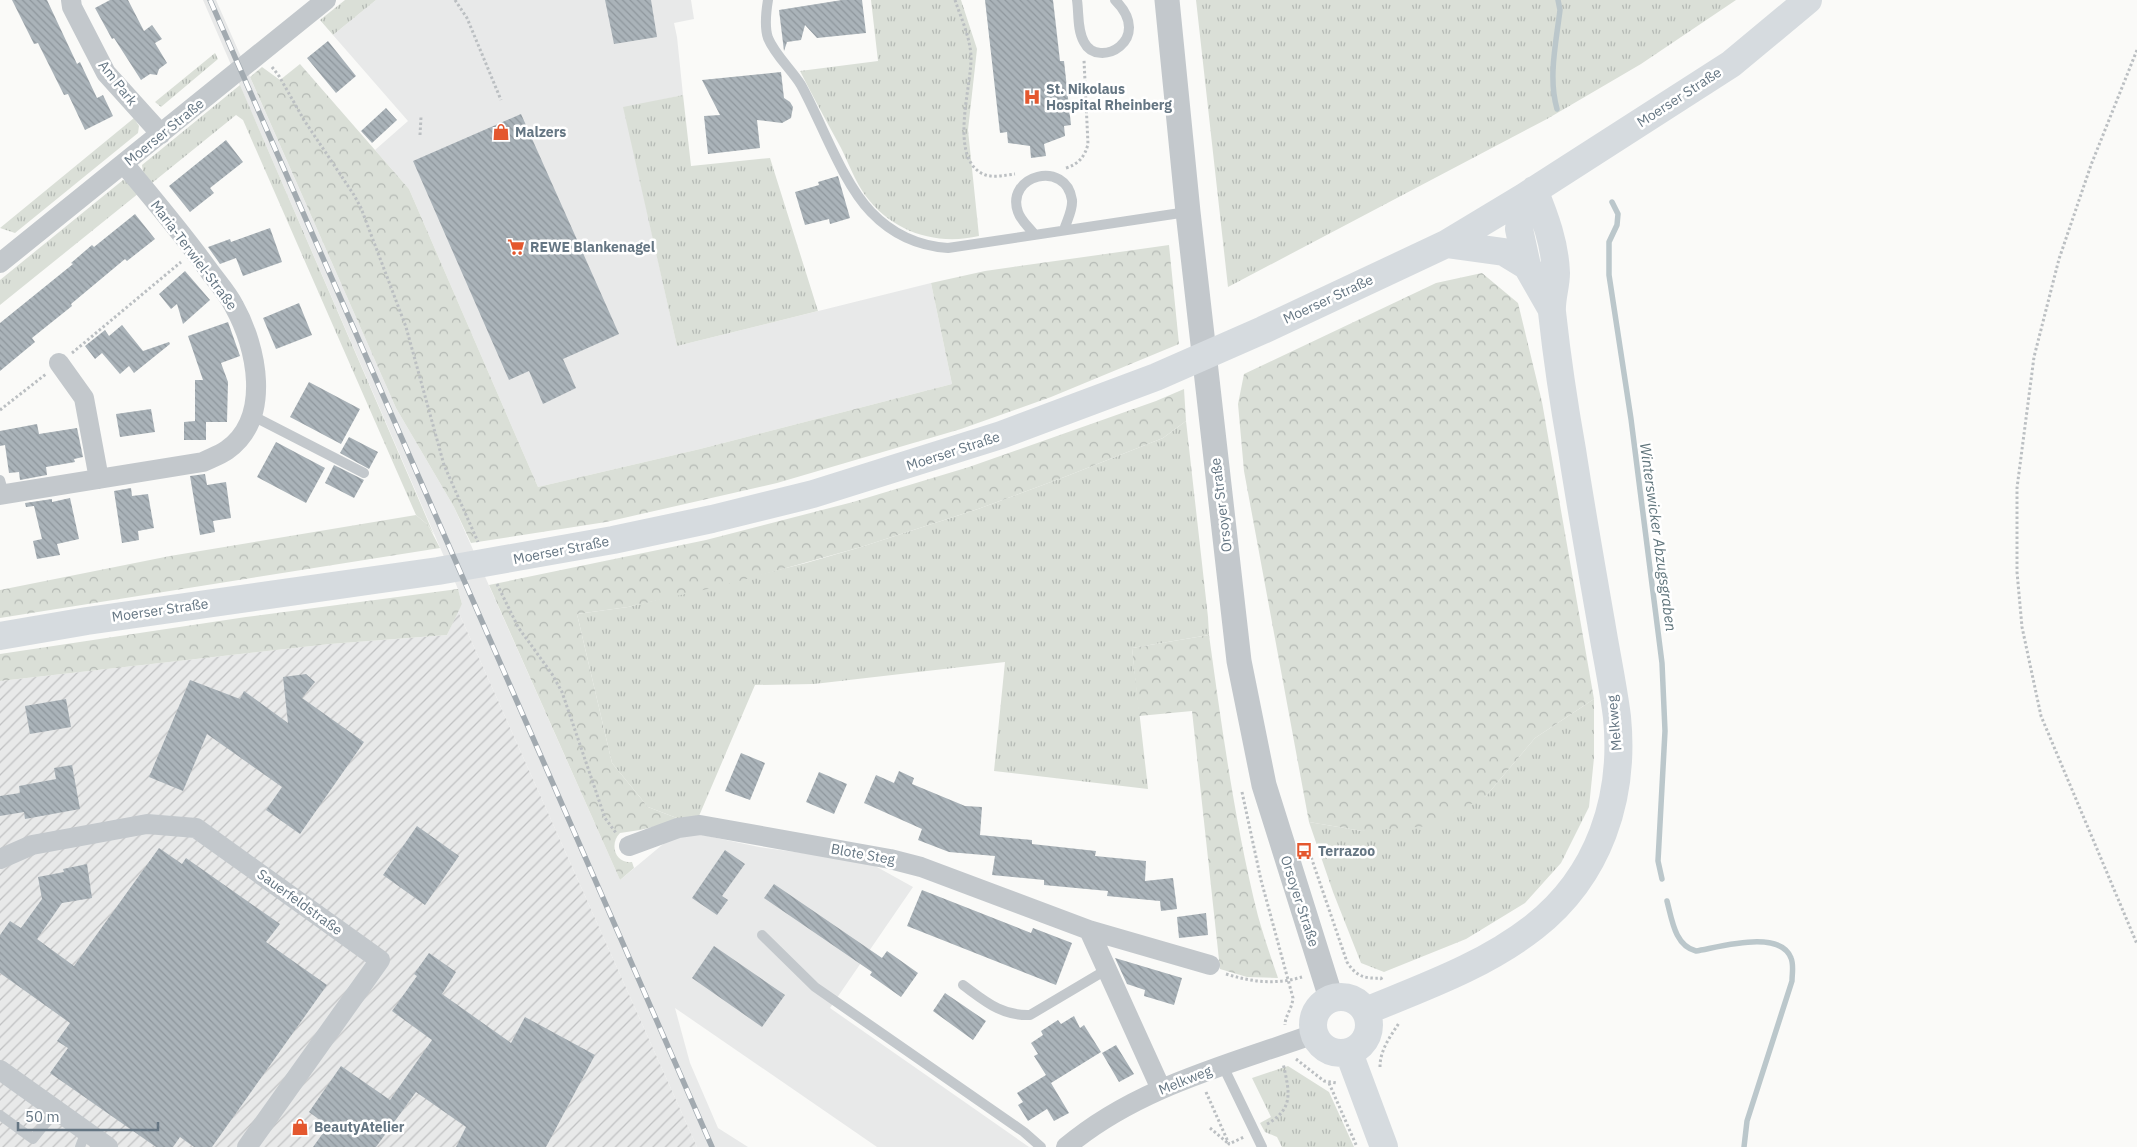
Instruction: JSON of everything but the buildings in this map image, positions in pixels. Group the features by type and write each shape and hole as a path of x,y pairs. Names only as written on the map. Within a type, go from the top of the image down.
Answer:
{"main road":[{"name":"Moerser Straße","path":"0,636 87,621 517,558 703,520 813,494 1001,435 1156,377 1263,330 1446,244 1529,194 1731,64 1808,0"},
{"name":"Melkweg","path":"1529,194 1520,229 1527,266 1551,308"},
{"name":"Melkweg","path":"1366,1011 1452,975 1485,958 1534,927 1566,897 1591,862 1607,825 1618,772 1617,718 1571,445 1551,308 1556,275 1552,241 1545,217 1529,194"},
{"path":"1446,244 1504,252 1527,266"},
{"path":"1331,998 1351,999 1360,1004 1366,1011 1370,1028 1368,1036 1363,1044 1349,1053 1337,1054 1329,1052 1317,1041 1314,1034 1314,1016 1324,1003 1331,998"},
{"path":"1349,1053 1373,1146"}],"street":[{"name":"Am Park","path":"71,0 72,7 106,72 161,134"},
{"name":"Moerser Straße","path":"3,254 124,164 326,0"},
{"name":"Orsoyer Straße","path":"1167,0 1188,212 1239,661 1264,785 1331,998"},
{"name":"Maria-Terwiel-Straße","path":"1,489 99,479 203,462 227,450 242,435 253,416 256,399 255,374 247,334 234,305 195,251 124,164"},
{"path":"59,363 84,398 99,479"},
{"name":"Sauerfeldstraße","path":"0,858 32,846 147,824 196,828 380,960 247,1147"},
{"name":"Blote Steg","path":"630,846 678,828 700,825 890,859 922,867 1089,930 1210,965"},
{"path":"1089,930 1161,1089"},
{"name":"Melkweg","path":"1066,1147 1105,1117 1161,1089 1222,1064 1314,1034"},
{"path":"0,1070 56,1110 83,1139 108,1147"}],"lane":[{"path":"768,0 766,26 768,37 800,85 857,194 870,212 885,225 915,242 940,248 964,247 1034,234 1188,212"},
{"path":"1077,0 1080,31 1083,40 1089,48 1098,52 1118,49 1125,42 1129,34 1130,25 1127,14 1115,0"},
{"path":"1034,234 1022,219 1016,203 1022,186 1036,176 1054,177 1068,189 1072,206 1064,230"},
{"path":"253,416 364,473"},
{"path":"762,935 815,987 1024,1132 1041,1147"},
{"path":"963,985 1006,1013 1017,1016 1030,1015 1106,970"},
{"path":"1222,1064 1262,1147"},
{"path":"0,1115 33,1139 56,1110"}],"path":[{"path":"455,0 467,18 501,100"},
{"path":"955,0 968,40 971,56 964,141 969,158 981,173 986,175 1016,174"},
{"path":"1060,169 1077,164 1085,155 1088,144 1084,57 1089,48"},
{"path":"2137,50 2090,165 2058,259 2034,357 2017,488 2017,572 2022,627 2040,716 2137,944"},
{"path":"260,54 280,76 304,120 361,208 406,327 444,465 479,544"},
{"path":"420,135 421,117"},
{"path":"0,410 195,251"},
{"path":"494,579 518,626 552,674 562,692 605,818 612,829 630,846"},
{"path":"1307,843 1347,962"},
{"path":"1210,965 1220,972 1243,980 1287,982"},
{"path":"1230,1144 1275,1119 1287,1105 1290,1091 1283,1063"},
{"path":"1329,1082 1373,1146"},
{"path":"1204,1089 1230,1144"},
{"path":"1210,1128 1230,1144"}],"shaded area":[{"path":"203,0 216,0 396,408 454,507 620,880 674,835 693,833 759,847 868,862 913,887 830,1008 1029,1147 877,1147 675,1008 690,1063 718,1128 748,1147 697,1147 458,611 462,604 458,589"},
{"path":"376,0 691,0 694,19 674,23 683,95 624,108 677,346 931,283 952,384 700,449 538,487 409,189 375,150 408,121 333,35"},
{"path":"458,611 697,1147 0,1147 0,681 330,644 447,635"}],"green space":[{"path":"345,0 376,0 333,35 320,20"},
{"path":"871,0 961,0 977,49 968,130 979,236 947,239 916,233 902,227 876,208 858,184 800,71 878,61"},
{"path":"1196,0 1736,0 1641,64 1547,119 1228,287"},
{"path":"215,53 218,59 161,107 155,102"},
{"path":"300,64 409,189 538,487 700,449 952,384 931,283 985,271 1169,245 1179,344 1051,397 961,429 777,483 606,522 471,543 454,507 396,408 250,77 262,67 280,80"},
{"path":"240,85 434,535 428,525 416,515 243,120 236,115 152,183 143,172 142,165"},
{"path":"683,95 691,166 770,158 818,311 677,346 623,107"},
{"path":"134,118 139,126 138,133 15,233 0,228"},
{"path":"123,180 128,181 139,193 0,305 0,280"},
{"path":"1482,273 1518,303 1542,402 1594,699 1535,738 1486,796 1430,826 1362,831 1309,822 1244,471 1238,404 1244,374 1436,283"},
{"path":"1184,389 1186,421 1163,438 978,509 861,547 725,585 628,607 577,614 612,763 648,807 682,820 620,833 614,848 621,860 632,862 634,868 620,880 489,585 706,540 853,502 969,467 1156,401"},
{"path":"1186,421 1209,635 1132,648 1148,789 994,771 1005,662 814,684 755,685 699,816 682,820 648,807 612,763 577,614 628,607 806,563 861,547 978,509 1067,476 1163,438"},
{"path":"416,515 428,525 440,548 0,618 0,590 170,556"},
{"path":"458,589 462,604 447,635 330,644 0,681 0,654 246,617"},
{"path":"1209,635 1224,741 1242,846 1258,916 1278,978 1247,977 1220,969 1192,711 1139,716 1132,648"},
{"path":"1594,699 1594,758 1589,807 1561,863 1525,903 1466,939 1384,972 1361,963 1333,892 1309,822 1362,831 1486,796 1535,738"},
{"path":"1288,1066 1329,1092 1354,1147 1282,1147 1277,1137 1265,1132 1260,1123 1271,1117 1252,1078"}],"waterway":[{"name":"Winterswicker Abzugsgraben","path":"1557,109 1554,97 1553,73 1560,10 1558,0"},
{"name":"Winterswicker Abzugsgraben","path":"1612,202 1618,214 1617,225 1609,242 1609,275 1631,419 1662,663 1665,731 1658,861 1662,879"},
{"name":"Winterswicker Abzugsgraben","path":"1667,901 1675,931 1683,944 1689,948 1696,951 1748,942 1762,942 1775,944 1785,949 1792,961 1792,981 1747,1121 1744,1147"}],"railway":[{"path":"210,0 712,1147"}],"place":[{"name":"St. Nikolaus Hospital Rheinberg","path":"1032,97"},
{"name":"Malzers","path":"501,132"},
{"name":"REWE Blankenagel","path":"516,247"},
{"name":"Terrazoo","path":"1304,851"},
{"name":"BeautyAtelier","path":"300,1127"}]}
